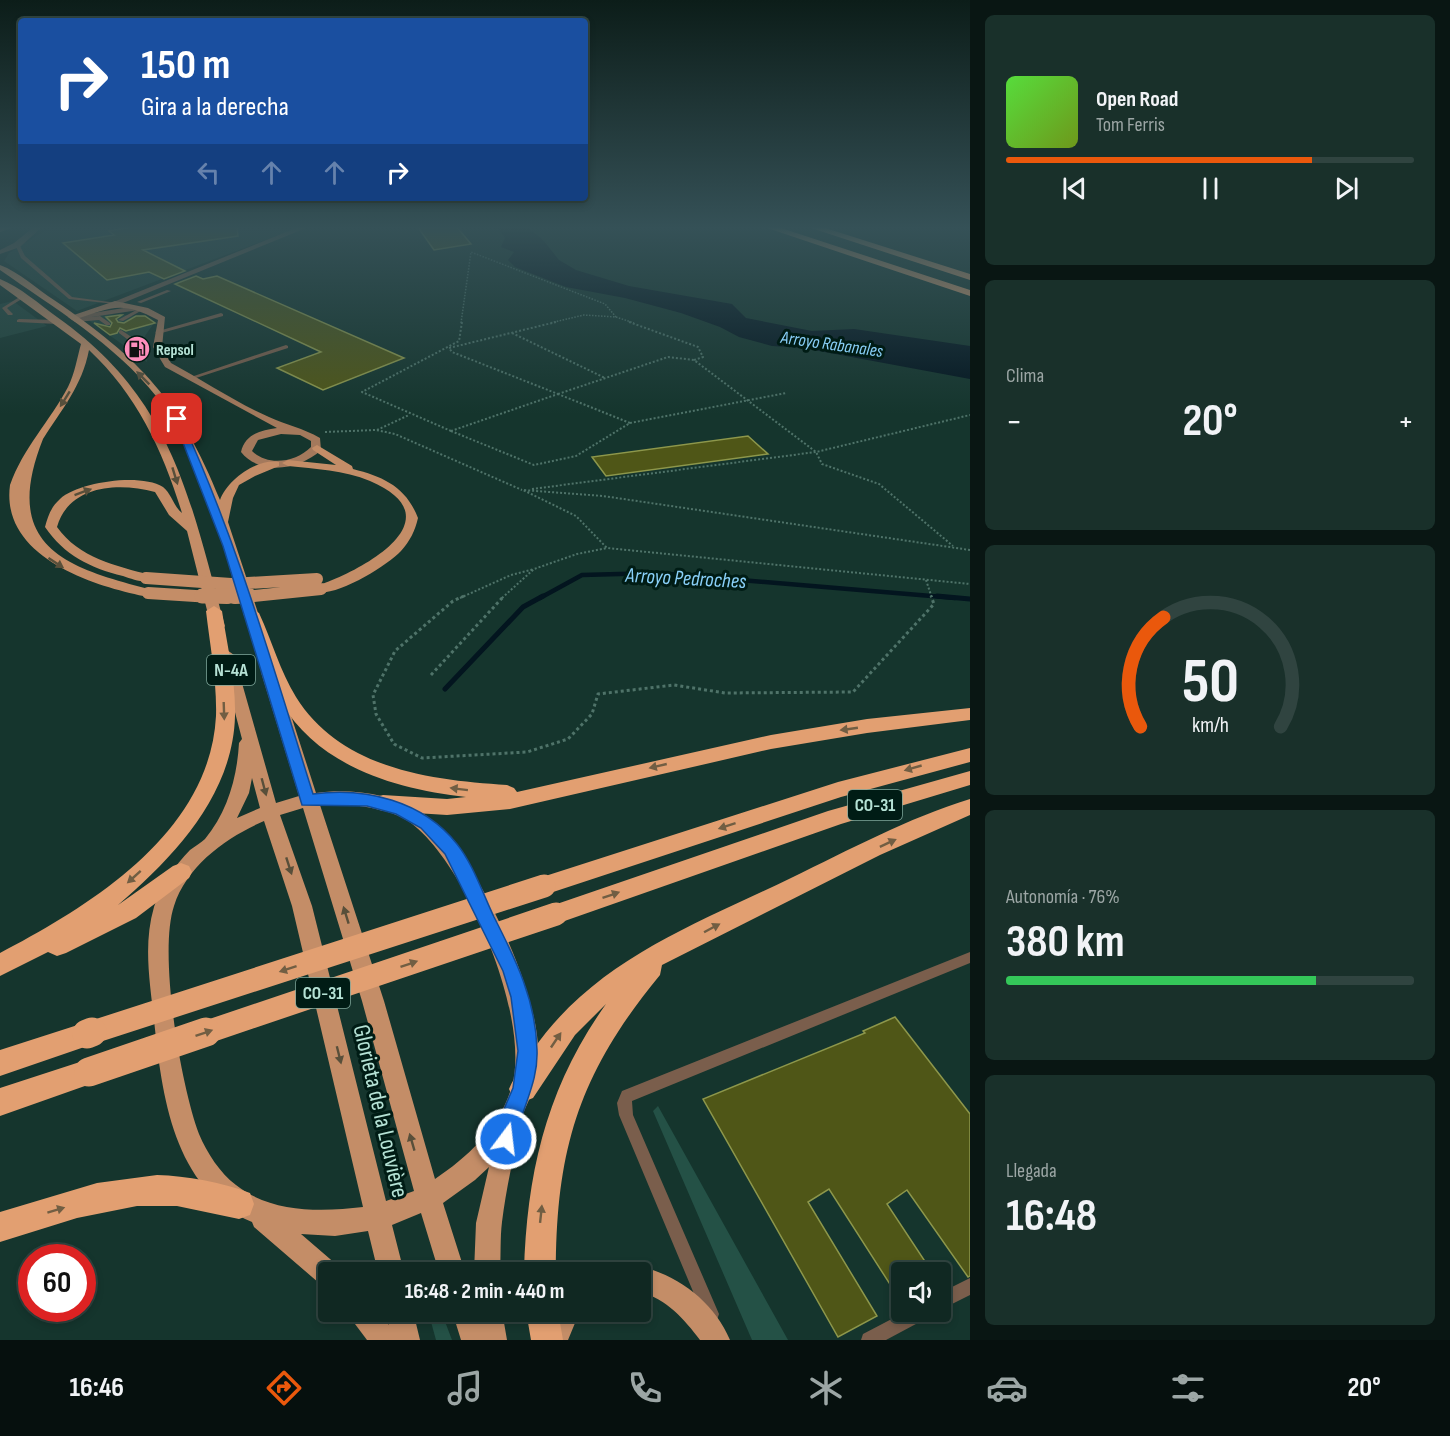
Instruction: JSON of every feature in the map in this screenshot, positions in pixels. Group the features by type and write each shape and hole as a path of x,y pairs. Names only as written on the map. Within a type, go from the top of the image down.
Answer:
{"highway":[{"path":"0,966 76,923 120,889 173,837 201,797 213,771 225,728 214,611"},
{"path":"251,613 290,700 310,726 342,752 365,766 420,784 538,795"},
{"path":"383,803 460,807 538,795 771,742 867,726 970,714"},
{"name":"CO-31","path":"0,1063 838,790 970,755"},
{"name":"CO-31","path":"0,1102 836,817 970,778"},
{"path":"523,1089 566,1027 583,1007 631,972 807,881 970,807"},
{"path":"0,966 73,939 109,922 148,898 181,872"},
{"path":"540,1262 539,1232 544,1181 558,1121 578,1070 603,1027 628,992 664,953"},
{"path":"0,1227 84,1202 142,1191 178,1192 246,1207"},
{"path":"545,1322 547,1340"}],"main road":[{"name":"N-4A","path":"11,289 57,322 114,369 157,429 192,529 270,811"},
{"name":"N-4A","path":"32,289 75,318 124,359 159,394 177,419 222,527 251,613 307,801"},
{"path":"85,345 76,381 31,451 13,495 15,520 30,544 59,565 80,576 107,585 147,585 232,598 345,581 377,565 395,550 410,531 410,509 397,492 387,485 356,473 317,448"},
{"path":"288,463 356,473"},
{"path":"222,527 225,497 230,487 240,479 275,464"},
{"path":"147,585 93,562 65,545 51,527 54,510 67,499 84,490 106,485 140,484 159,490 173,512 192,529"},
{"path":"205,848 231,815 243,789 247,766 246,719"},
{"name":"Glorieta de la Louvière","path":"350,798 383,803 401,809 427,824 452,849 468,880 512,970 521,997 528,1051 523,1089 511,1116 481,1158 455,1182 428,1199 378,1217 353,1222 305,1222 282,1219 246,1207 205,1168 189,1141 172,1088 158,936 165,902 181,872 205,848 246,820 307,801 350,798"},
{"name":"Glorieta de la Louvière","path":"307,801 373,1001 428,1199"},
{"name":"Glorieta de la Louvière","path":"270,811 302,906 378,1217"},
{"path":"487,1262 489,1223 511,1116"},
{"path":"428,1199 449,1262"},
{"path":"246,1207 318,1266"},
{"path":"378,1217 389,1262"},
{"path":"651,1284 675,1293 690,1307 716,1340"},
{"path":"370,1322 384,1340"},
{"path":"402,1322 406,1340"},
{"path":"469,1322 475,1340"},
{"path":"491,1322 493,1340"},
{"path":"554,1340 562,1322"}],"street":[{"path":"75,318 138,303 170,289"},
{"path":"75,318 115,303 138,303 162,319 158,333 159,355 168,365 264,419 290,430 310,435 316,440 317,448 307,457 288,463 275,464 255,460 246,452 249,442 264,434 290,430"},
{"path":"264,419 264,434"}],"lane":[{"path":"60,289 71,298 115,303"},
{"path":"75,318 122,320 138,303 168,291"},
{"path":"10,314 4,308 23,297"},
{"path":"158,333 220,315"},
{"path":"100,318 108,324"},
{"path":"19,321 57,322"},
{"path":"124,359 130,347 130,338 136,328"},
{"path":"121,332 130,338"},
{"path":"191,378 286,347"},
{"path":"722,1340 627,1115 624,1103 627,1096 970,957"},
{"path":"951,1296 970,1286"},
{"path":"869,1340 903,1322"}],"path":[{"path":"466,289 459,341 362,392 410,415 534,465 576,456 630,423 786,393"},
{"path":"565,289 605,304 616,317"},
{"path":"449,348 584,315 616,317 698,347 703,357 694,360 668,357 451,431"},
{"path":"512,333 604,378"},
{"path":"449,348 452,352 630,423"},
{"path":"694,360 816,452 822,464 879,484 954,548"},
{"path":"376,430 410,415"},
{"path":"523,490 816,452 970,415"},
{"path":"331,432 376,430 395,434 523,490 576,516 608,548"},
{"path":"523,490 603,496 970,550"},
{"path":"926,580 934,604 854,692 725,693 674,685 598,694 592,714 568,739 527,752 422,758 394,744 376,714 373,695 395,651 453,601 511,575 576,554 608,548 970,584"},
{"path":"431,675 495,604 534,569"}],"shaded area":[{"path":"44,289 136,289 77,311"},
{"path":"13,301 47,326 0,338 0,304"},
{"name":"Repsol","path":"102,314 144,316 154,323 145,336 147,362 84,317"},
{"path":"658,1106 788,1340 752,1340 653,1111"},
{"path":"431,1322 445,1322 452,1340 436,1340"}],"water":[{"name":"Arroyo Rabanales","path":"574,289 643,289 732,304 746,318 812,331 854,329 970,346 970,379 803,348 772,346 739,337 720,327 681,313 625,298"}],"building":[{"path":"185,289 246,289 404,358 323,390 277,368 321,352"},
{"path":"122,315 116,319 118,322 124,323 136,316 145,316 155,323 126,331 120,328 117,333 110,335 94,323 110,327 112,323 106,317"},
{"path":"748,436 768,454 606,476 592,457"},
{"path":"895,1017 970,1114 970,1276 968,1277 907,1190 887,1204 925,1262 891,1262 891,1286 829,1189 808,1202 877,1316 838,1337 703,1099 865,1033 863,1031"}],"waterway":[{"name":"Arroyo Pedroches","path":"540,598 582,575 657,573 955,598"},
{"name":"Arroyo Pedroches","path":"445,689 523,607 543,596"},
{"name":"Arroyo Pedroches","path":"937,596 970,599"}],"place":[{"name":"Repsol","path":"137,349"}],"route":[{"path":"177,419 204,479 229,546 307,801 332,797 383,803 401,809 427,824 452,849 512,970 521,997 528,1051 523,1089 511,1116 506,1139"}]}
